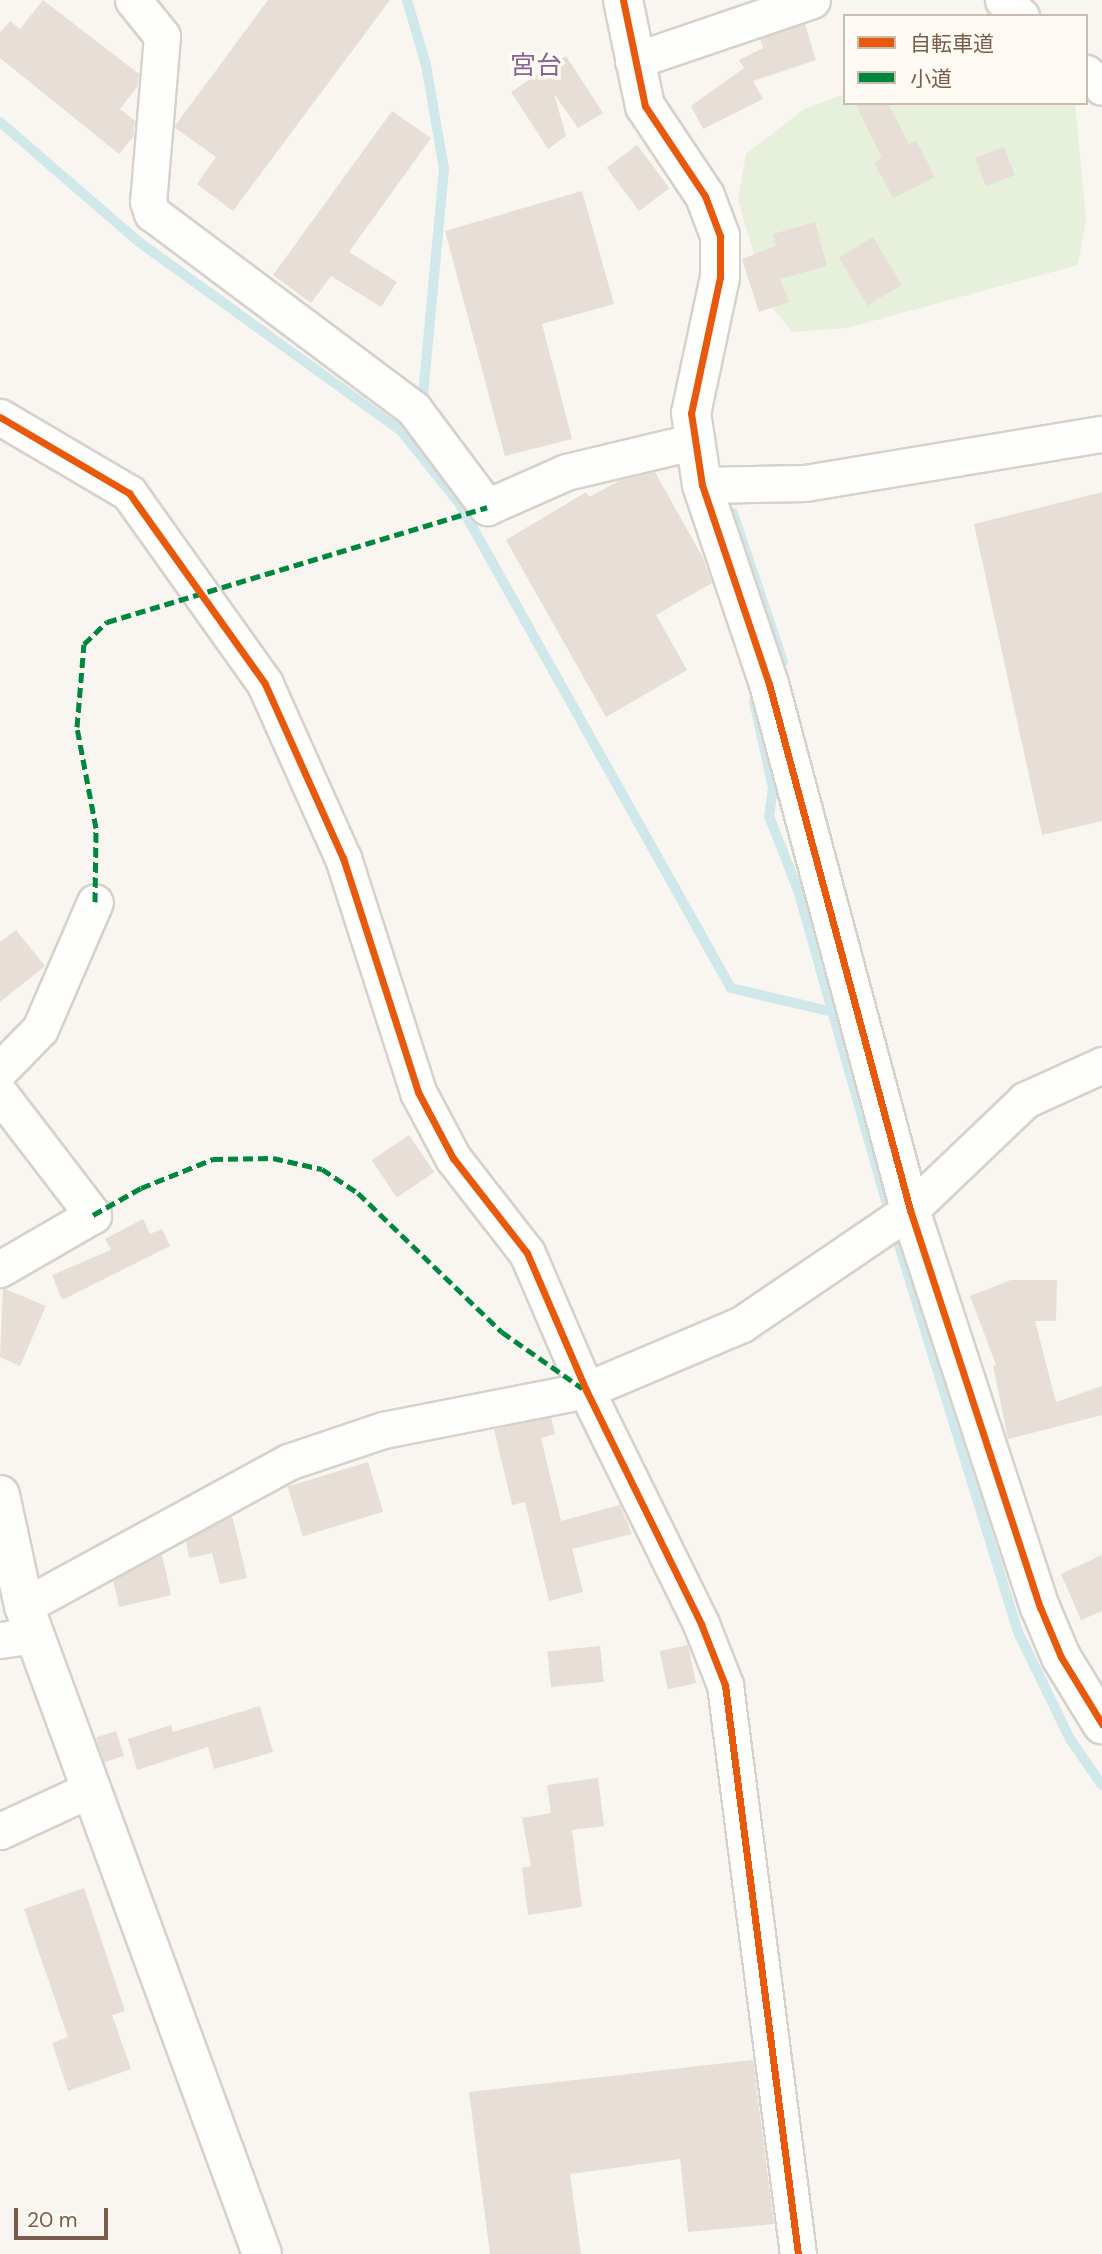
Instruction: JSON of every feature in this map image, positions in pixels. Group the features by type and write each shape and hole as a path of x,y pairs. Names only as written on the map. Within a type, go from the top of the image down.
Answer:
{"street":[{"path":"133,0 162,36 148,201 152,213 413,408 487,507 566,472 692,442"},
{"path":"623,0 633,61 645,106 705,196 720,236 720,277 691,413 692,442 702,485 769,684 910,1210 1040,1607 1062,1657 1102,1724"},
{"path":"633,61 813,0"},
{"path":"1003,0 1019,14"},
{"path":"1088,75 1102,87"},
{"path":"0,417 129,493 265,684 343,858 418,1092 453,1158 527,1253 586,1391 701,1624 725,1685 799,2254"},
{"path":"702,485 805,483 1102,434"},
{"path":"0,1070 40,1028 95,902"},
{"path":"19,1627 288,1462 383,1430 586,1391 742,1324 910,1210 1025,1100 1102,1065"},
{"path":"0,1094 93,1215 0,1269"},
{"path":"0,1495 19,1627 91,1789 262,2254"},
{"path":"0,1831 91,1789"}],"green space":[{"path":"843,95 843,105 1075,105 1086,219 1078,265 847,328 792,332 768,302 738,200 746,154 804,109"}],"building":[{"path":"43,0 139,74 137,87 120,109 135,121 133,137 119,154 0,58 0,33 10,21 20,29"},
{"path":"268,0 390,0 233,211 197,184 216,157 174,127"},
{"path":"805,24 816,60 753,81 763,99 703,129 691,106 744,68 739,60 763,48 760,39"},
{"path":"566,56 603,113 578,128 554,94 566,136 548,149 511,92"},
{"path":"856,105 889,105 909,144 916,140 935,177 893,198 874,162 882,158"},
{"path":"392,111 431,138 349,252 397,282 381,307 331,276 311,303 273,275"},
{"path":"637,145 669,188 639,211 607,168"},
{"path":"1004,147 1015,175 986,186 975,158"},
{"path":"582,191 614,304 542,324 572,439 505,456 445,231"},
{"path":"815,222 827,266 780,279 789,302 759,312 742,259 776,246 773,234"},
{"path":"873,237 902,285 868,306 839,258"},
{"path":"655,472 703,558 712,583 656,615 687,670 606,717 506,540 586,492 589,497 621,480"},
{"path":"1102,492 1102,821 1042,835 974,524"},
{"path":"16,930 45,966 0,1002 0,942"},
{"path":"409,1135 434,1172 397,1197 372,1160"},
{"path":"143,1219 150,1234 162,1229 170,1246 62,1300 52,1275 111,1250 105,1239"},
{"path":"1011,1280 1057,1280 1056,1321 1035,1321 1056,1402 1102,1386 1102,1415 1008,1439 993,1366 996,1365 970,1296"},
{"path":"3,1288 46,1306 20,1366 0,1357"},
{"path":"551,1417 555,1434 541,1438 561,1521 620,1505 632,1534 572,1549 583,1592 549,1601 525,1502 512,1505 494,1429"},
{"path":"368,1462 383,1512 303,1536 288,1487"},
{"path":"232,1516 247,1578 220,1584 212,1553 189,1558 186,1540"},
{"path":"162,1555 171,1595 119,1607 113,1580"},
{"path":"1102,1555 1102,1611 1081,1620 1061,1574"},
{"path":"688,1645 696,1683 668,1689 660,1651"},
{"path":"600,1646 604,1682 551,1687 547,1652"},
{"path":"260,1706 273,1752 214,1769 208,1747 137,1770 128,1739 171,1725 173,1732"},
{"path":"116,1731 124,1756 104,1762 96,1737"},
{"path":"598,1778 604,1826 572,1830 582,1907 528,1915 522,1868 531,1866 522,1818 551,1813 547,1785"},
{"path":"84,1888 125,2011 112,2015 131,2069 68,2091 52,2043 68,2037 24,1909"},
{"path":"753,2060 774,2224 688,2232 680,2159 570,2174 581,2254 490,2254 469,2092"}],"waterway":[{"path":"407,0 426,65 444,169 422,404"},
{"path":"0,122 139,242 402,432 459,503 731,988 829,1011"},
{"path":"733,513 783,662 772,670"},
{"path":"754,701 773,788 769,816 798,890 890,1215"},
{"path":"894,1229 1018,1632 1070,1739 1102,1785"}],"marked path":[{"path":"95,902 96,828 77,727 84,644 107,622 487,507"},
{"path":"93,1215 141,1188 213,1159 273,1158 322,1169 358,1193 502,1332 582,1388"}],"cycle path":[{"path":"623,0 645,106 705,196 720,236 720,277 691,413 702,485 769,684 910,1210 1040,1607 1061,1657 1102,1724"},
{"path":"0,417 129,493 265,684 343,858 418,1092 453,1158 527,1253 586,1390 701,1624 725,1685 798,2254"}],"district":[{"name":"宮台","path":"536,66"}]}
